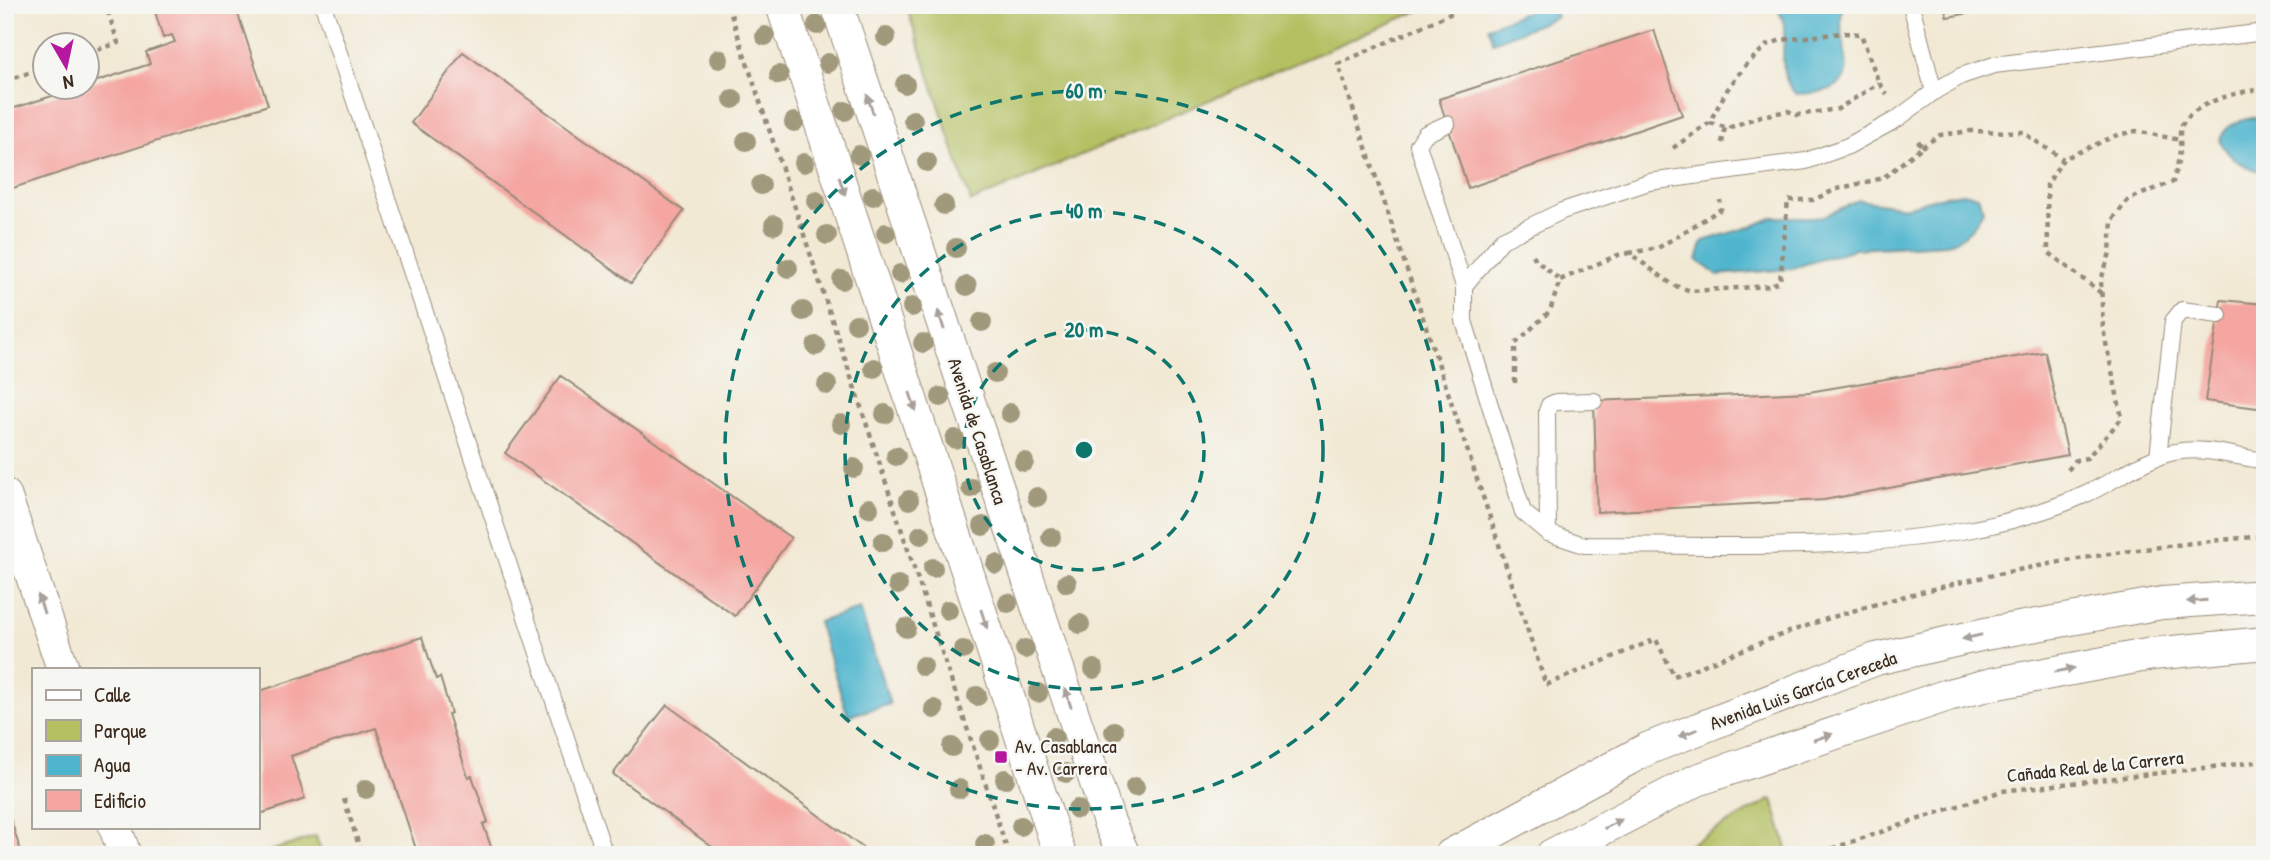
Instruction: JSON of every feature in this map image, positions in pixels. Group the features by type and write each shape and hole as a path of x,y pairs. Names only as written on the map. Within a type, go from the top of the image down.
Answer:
{"street":[{"path":"782,5 1060,855"},
{"name":"Avenida de Casablanca","path":"837,5 1109,822 1124,855"},
{"path":"5,495 63,668"},
{"name":"Avenida Luis García Cereceda","path":"1451,855 1647,748 1876,659 1985,634 2162,603 2265,596"},
{"path":"1552,855 1697,780 1948,695 1992,684 2152,654 2265,643"},
{"path":"115,828 124,855"}],"lane":[{"path":"323,5 605,855"},
{"path":"1912,5 1934,92"},
{"path":"1464,286 1502,240 1562,211 1648,182 1806,161 1848,146 1961,76 1994,65 2265,32"},
{"path":"1447,124 1425,134 1418,145 1464,286 1464,321 1523,512 1548,533 1584,545 1842,545 1968,530 2051,507 2084,495 2158,457 2174,452 2193,450 2265,461"},
{"path":"2158,457 2173,321 2182,310 2219,315"},
{"path":"1548,533 1549,405 1556,402 1594,401"}],"path":[{"path":"102,48 118,43 106,5"},
{"path":"728,5 1009,855"},
{"path":"1470,5 1338,64 1546,685 1656,639 1674,676 1832,617 1970,580 2181,543 2265,536"},
{"path":"1674,177 1668,152 1709,123 1727,90 1745,66 1767,45 1781,40 1843,33 1861,34 1879,83 1902,115"},
{"path":"5,80 32,71"},
{"path":"1709,123 1728,128 1761,116 1788,111 1797,115 1838,109 1879,83"},
{"path":"2051,507 2044,484 2060,481 2076,460 2087,458 2122,418 2103,328 2101,294 2101,280 2110,253 2112,220 2129,199 2173,181 2179,158 2181,127 2194,112 2210,102 2238,93 2265,90"},
{"path":"1922,146 1940,135 1971,131 2022,132 2063,159"},
{"path":"2101,294 2048,252 2047,185 2063,159 2117,135 2136,131 2181,140"},
{"path":"1515,385 1515,344 1550,310 1560,280 1618,254 1629,253 1672,285 1692,291 1770,286 1780,282 1787,208"},
{"name":"Cañada Real de la Carrera","path":"1813,855 2002,790 2265,761"},
{"path":"344,799 362,855"}],"green space":[{"path":"906,5 1432,5 971,202"},
{"path":"1772,799 1789,855 1670,855"},
{"path":"316,836 322,855 259,855"}],"water":[{"path":"1543,5 1552,5 1557,17 1493,42 1488,27"},
{"path":"1776,5 1843,5 1841,21 1846,65 1845,77 1837,86 1822,92 1796,94 1790,87 1783,62 1784,23"},
{"path":"2257,117 2265,120 2265,172 2238,162 2227,152 2220,140 2230,126"},
{"path":"1963,193 1978,196 1983,210 1969,231 1947,244 1854,249 1790,269 1717,275 1697,260 1703,241 1773,217 1822,217 1859,200 1906,207"},
{"path":"860,609 890,704 848,716 818,622"}],"building":[{"path":"153,5 235,5 268,105 10,189 5,173 5,111 33,102 102,102 102,79 150,64 146,52 175,42 172,35 163,38"},
{"path":"1944,5 2006,5 2006,7 1947,17"},
{"path":"1654,30 1682,115 1468,188 1439,99"},
{"path":"463,52 684,211 631,283 411,123"},
{"path":"2221,300 2265,304 2265,409 2205,401"},
{"path":"2045,352 2068,455 1824,500 1597,512 1594,401 1809,392"},
{"path":"561,376 791,538 735,616 505,453"},
{"path":"422,637 436,679 440,677 451,713 448,714 468,777 472,776 488,822 483,824 494,855 418,855 376,728 291,756 305,799 259,814 259,691"},
{"path":"667,705 873,855 723,855 613,774"},
{"path":"6,805 22,855 5,855"}],"place":[{"name":"Av. Casablanca - Av. Carrera","path":"1001,757"}]}
